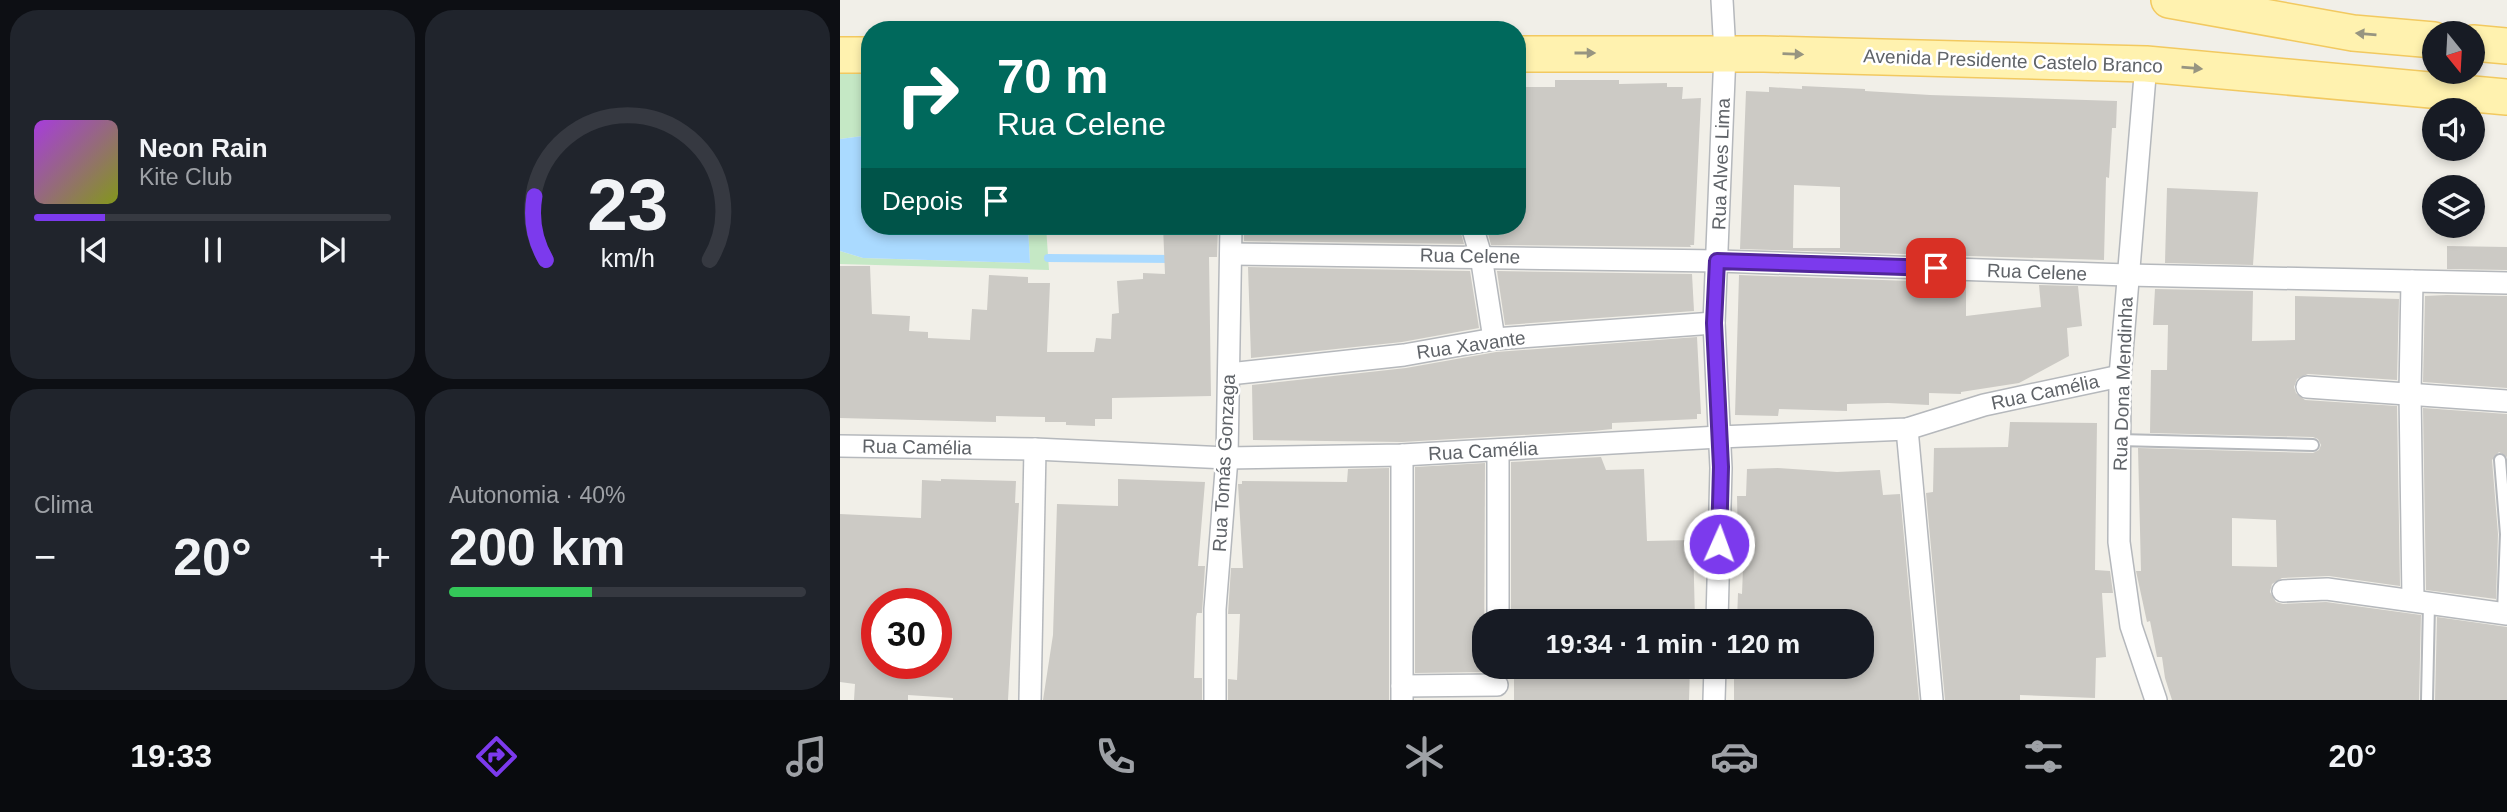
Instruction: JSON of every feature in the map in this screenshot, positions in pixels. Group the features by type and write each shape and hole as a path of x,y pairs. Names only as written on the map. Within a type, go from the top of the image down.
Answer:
{"main road":[{"path":"2169,0 2353,33 2422,39"},
{"path":"2485,44 2507,46"},
{"name":"Avenida Presidente Castelo Branco","path":"1526,54 1725,53 2146,64 2507,97"},
{"path":"840,55 861,55"}],"street":[{"name":"Rua Alves Lima","path":"1717,609 1721,467 1714,323 1725,53 1722,0"},
{"name":"Rua Dona Mendinha","path":"2146,64 2120,376 2119,542 2131,626 2156,700"},
{"name":"Rua Tomás Gonzaga","path":"1215,700 1215,609 1227,458 1231,235"},
{"path":"1475,235 1481,256 1494,339"},
{"name":"Rua Celene","path":"1231,254 1717,261 2127,275 2507,283"},
{"path":"2412,281 2410,393 2421,601"},
{"name":"Rua Xavante","path":"1229,374 1404,355 1494,339 1714,323"},
{"name":"Rua Camélia","path":"840,446 1035,449 1227,458 1402,455 1907,429 1984,405 2120,376"},
{"path":"2307,387 2507,401"},
{"path":"1907,429 1932,700"},
{"path":"1030,700 1035,449"},
{"path":"1498,609 1499,450"},
{"path":"1402,455 1402,693 1497,684"},
{"path":"2283,591 2327,589 2505,614"},
{"path":"1714,700 1715,679"}],"lane":[{"path":"2119,440 2313,445"},
{"path":"2500,460 2506,534 2505,614"},
{"path":"2421,601 2427,700"}],"green space":[{"path":"840,74 861,74 861,136 840,139"},
{"path":"1028,235 1047,235 1049,270 840,264 840,251 863,258 1030,263"}],"water":[{"path":"861,136 861,235 1028,235 1030,263 863,258 840,251 840,139"}],"building":[{"path":"1555,80 1619,80 1619,84 1667,83 1667,87 1683,87 1682,99 1701,98 1694,245 1491,245 1488,235 1526,235 1526,87 1555,87"},
{"path":"1802,86 1930,95 2117,101 2116,128 2112,128 2109,178 2106,177 2104,260 1740,249 1746,91 1769,92 1769,87 1802,89","holes":["1794,185 1840,187 1840,248 1793,248"]},
{"path":"2167,188 2258,192 2253,265 2165,263"},
{"path":"1163,235 1218,235 1217,257 1209,257 1211,396 1112,398 1112,419 1095,419 1095,426 1045,422 1045,417 996,416 996,422 840,418 840,266 870,266 872,314 910,316 909,331 928,332 928,338 970,340 972,309 987,310 989,275 1028,277 1028,283 1050,283 1047,352 1094,352 1096,338 1111,339 1112,314 1119,313 1117,281 1143,279 1143,273 1165,274"},
{"path":"1244,235 1462,235 1464,244 1244,241"},
{"path":"2447,246 2507,247 2507,270 2447,269"},
{"path":"1248,267 1470,271 1479,328 1402,342 1251,358"},
{"path":"1497,271 1692,274 1694,311 1505,325"},
{"path":"1739,275 1966,283 1966,316 2041,307 2039,285 2078,286 2082,326 2067,328 2069,356 2019,383 1961,394 1929,393 1929,405 1847,404 1847,411 1779,409 1778,416 1735,415"},
{"path":"2155,289 2253,291 2252,341 2295,340 2295,296 2399,299 2397,380 2308,374 2297,379 2294,387 2296,393 2305,400 2397,406 2400,586 2329,576 2282,578 2272,584 2270,592 2276,602 2283,604 2326,602 2421,615 2419,700 2172,700 2162,657 2157,657 2150,621 2147,622 2136,571 2141,571 2138,448 2313,453 2319,450 2321,445 2318,439 2313,437 2150,433 2151,370 2167,370 2168,325 2153,325","holes":["2232,518 2276,520 2277,567 2232,566"]},
{"path":"2425,296 2507,296 2507,388 2423,382"},
{"path":"1697,337 1701,414 1697,414 1697,419 1612,423 1612,429 1593,431 1402,442 1253,440 1252,385 1406,368 1496,352"},
{"path":"2423,408 2507,414 2507,457 2499,452 2492,460 2498,534 2496,599 2426,590"},
{"path":"2010,422 2097,423 2095,570 2110,571 2113,593 2102,593 2106,657 2096,658 2095,698 2020,695 2020,700 1945,700 1926,493 1933,492 1934,448 2008,447"},
{"path":"1601,457 1606,470 1644,469 1647,541 1693,540 1695,609 1511,609 1511,462"},
{"path":"1485,463 1484,609 1472,609 1472,672 1415,673 1415,467"},
{"path":"1389,468 1389,700 1228,700 1228,679 1237,680 1240,614 1228,614 1231,568 1243,568 1238,484 1242,484 1242,481 1347,482 1348,469"},
{"path":"1747,469 1837,472 1880,470 1883,495 1900,494 1919,700 1734,700 1734,679 1874,679 1874,609 1737,609 1738,593 1742,594 1744,541 1738,541 1737,496 1746,496"},
{"path":"1118,479 1205,482 1198,566 1205,566 1202,613 1197,613 1196,617 1194,678 1202,678 1202,700 1043,700 1053,635 1057,504 1118,506"},
{"path":"922,480 1016,481 1015,503 1019,503 1008,700 953,700 908,695 908,700 854,700 855,684 840,682 840,514 921,518"},
{"path":"2437,617 2507,627 2507,700 2435,700"},
{"path":"1514,679 1690,679 1689,700 1514,700"}],"waterway":[{"path":"1048,258 1174,259"}],"route":[{"path":"1719,544 1721,467 1714,323 1717,261 1936,268"}]}
